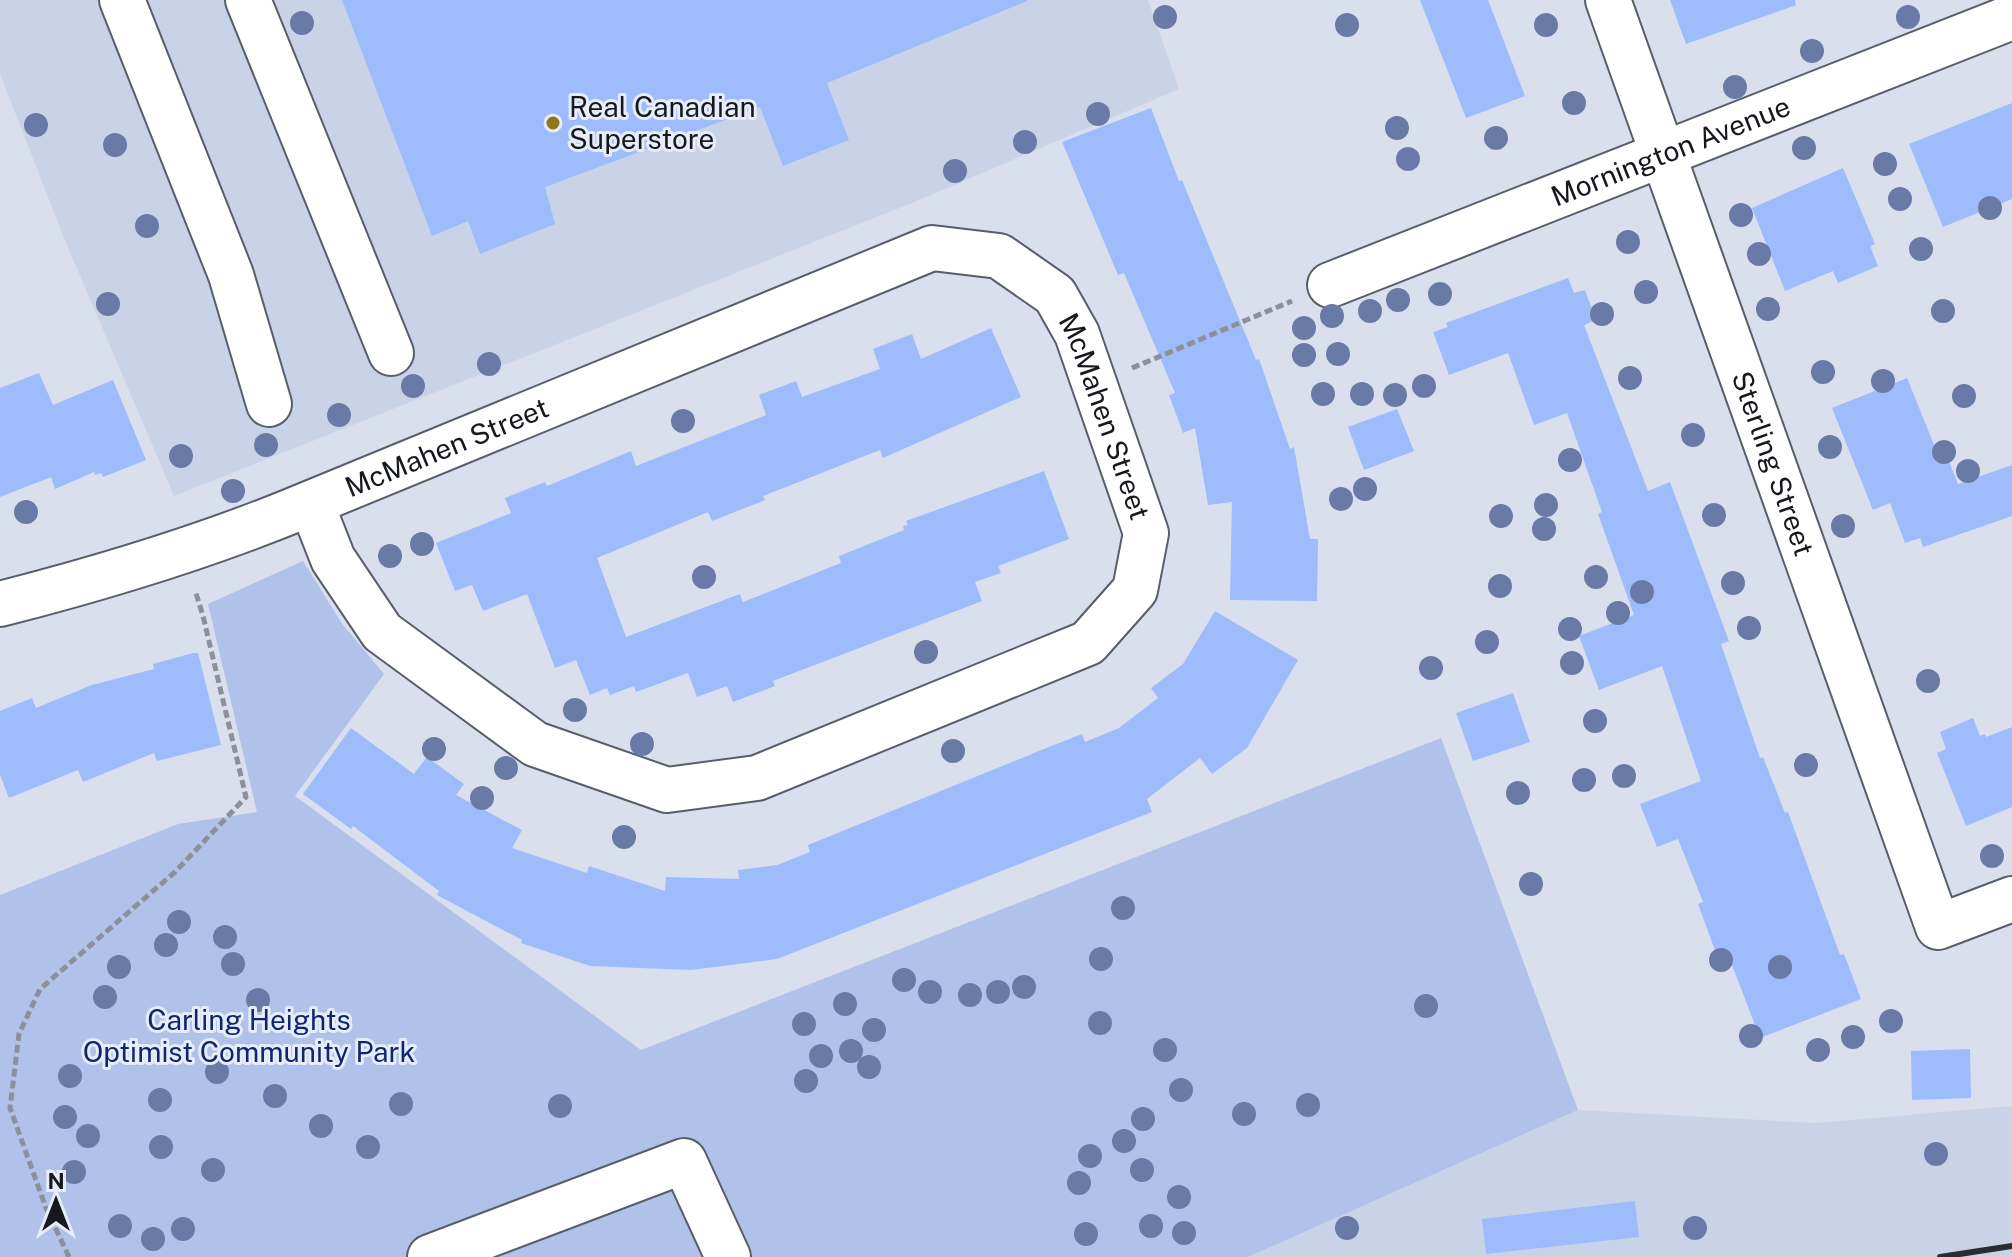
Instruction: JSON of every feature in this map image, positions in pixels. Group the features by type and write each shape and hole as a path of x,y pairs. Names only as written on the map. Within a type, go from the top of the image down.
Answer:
{"street":[{"path":"122,0 231,275 269,404"},
{"path":"248,0 391,353"},
{"name":"Sterling Street","path":"1608,0 1938,927 2012,899"},
{"name":"Mornington Avenue","path":"1330,285 2012,17"},
{"name":"McMahen Street","path":"0,604 88,582 254,527 311,503 932,248 999,256 1055,295 1077,334 1146,533 1135,590 1088,643 757,778 667,790 535,744 382,632 333,559 311,503"},
{"path":"430,1257 684,1161 728,1257"}],"path":[{"path":"1094,384 1330,285"},
{"path":"69,1257 46,1208 10,1108 19,1034 40,989 175,872 246,797 203,616 182,551"}],"shaded area":[{"path":"0,0 1148,0 1179,89 912,203 174,496 64,238 0,74"},
{"path":"2012,1106 2012,1257 1248,1257 1578,1110 1816,1123"}],"green space":[{"name":"Carling Heights Optimist Community Park","path":"303,561 343,625 384,674 295,796 641,1050 1441,738 1578,1110 1248,1257 0,1257 0,895 178,824 257,812 208,604"}],"building":[{"name":"Real Canadian Superstore","path":"342,0 1027,1 827,83 849,140 783,166 760,107 545,187 555,224 480,254 468,221 432,236"},
{"path":"1420,0 1488,0 1525,96 1466,118"},
{"path":"1670,0 1795,0 1796,5 1686,44"},
{"path":"2012,103 2012,199 1943,227 1909,144"},
{"path":"1151,108 1256,360 1259,359 1290,449 1294,447 1310,539 1318,539 1317,601 1230,600 1232,502 1208,505 1195,428 1183,433 1169,395 1175,393 1124,273 1118,275 1062,142"},
{"path":"1843,168 1875,244 1870,246 1878,266 1838,283 1833,271 1785,291 1752,208"},
{"path":"1568,278 1574,293 1585,290 1596,320 1584,325 1648,491 1670,482 1729,641 1721,644 1760,758 1763,757 1785,813 1788,812 1840,955 1844,954 1861,999 1760,1038 1730,960 1720,964 1698,904 1703,902 1678,839 1657,847 1640,804 1701,781 1662,666 1599,690 1579,636 1634,615 1567,413 1534,425 1508,353 1449,375 1433,332 1448,327 1446,323"},
{"path":"991,328 1021,397 883,458 880,450 763,496 765,500 712,521 708,512 597,558 626,637 740,594 743,602 841,563 839,556 904,530 903,526 908,525 906,521 1044,471 1069,539 998,566 1001,573 975,582 982,601 773,681 775,686 733,702 727,686 697,697 688,673 636,692 634,686 610,695 607,688 590,695 576,660 555,668 527,594 483,611 472,585 455,591 436,543 511,513 505,498 545,482 547,486 631,451 636,466 766,415 759,395 796,381 802,397 880,369 873,349 912,334 921,359"},
{"path":"39,373 53,405 113,380 146,460 103,477 101,473 95,475 94,472 55,489 51,477 0,497 0,388"},
{"path":"1907,378 1939,457 1946,454 1958,484 2012,465 2012,516 1923,547 1920,538 1905,543 1890,503 1873,510 1832,408"},
{"path":"1397,409 1414,451 1364,470 1348,427"},
{"path":"1215,611 1298,660 1247,748 1212,774 1200,758 1147,799 1152,812 777,959 691,970 590,966 521,943 522,940 437,895 439,891 353,826 351,829 303,794 351,728 414,774 427,757 464,784 456,795 522,830 512,848 587,873 589,866 665,891 666,877 739,879 738,870 777,865 810,852 808,845 1044,749 1082,734 1085,742 1119,728 1158,698 1151,688 1183,664"},
{"path":"198,653 221,745 157,761 154,753 83,782 78,770 9,798 0,775 0,711 32,698 36,708 92,685 154,669 153,664"},
{"path":"1513,693 1530,742 1473,761 1456,713"},
{"path":"1973,718 1980,736 1985,734 1986,737 2012,727 2012,807 1966,826 1937,753 1946,749 1940,732"},
{"path":"1970,1049 1971,1098 1912,1100 1911,1051"},
{"path":"1635,1201 1639,1237 1486,1254 1482,1219"}],"railway":[{"path":"1940,1257 2012,1246"}],"place":[{"name":"Real Canadian Superstore","path":"553,123"}]}
